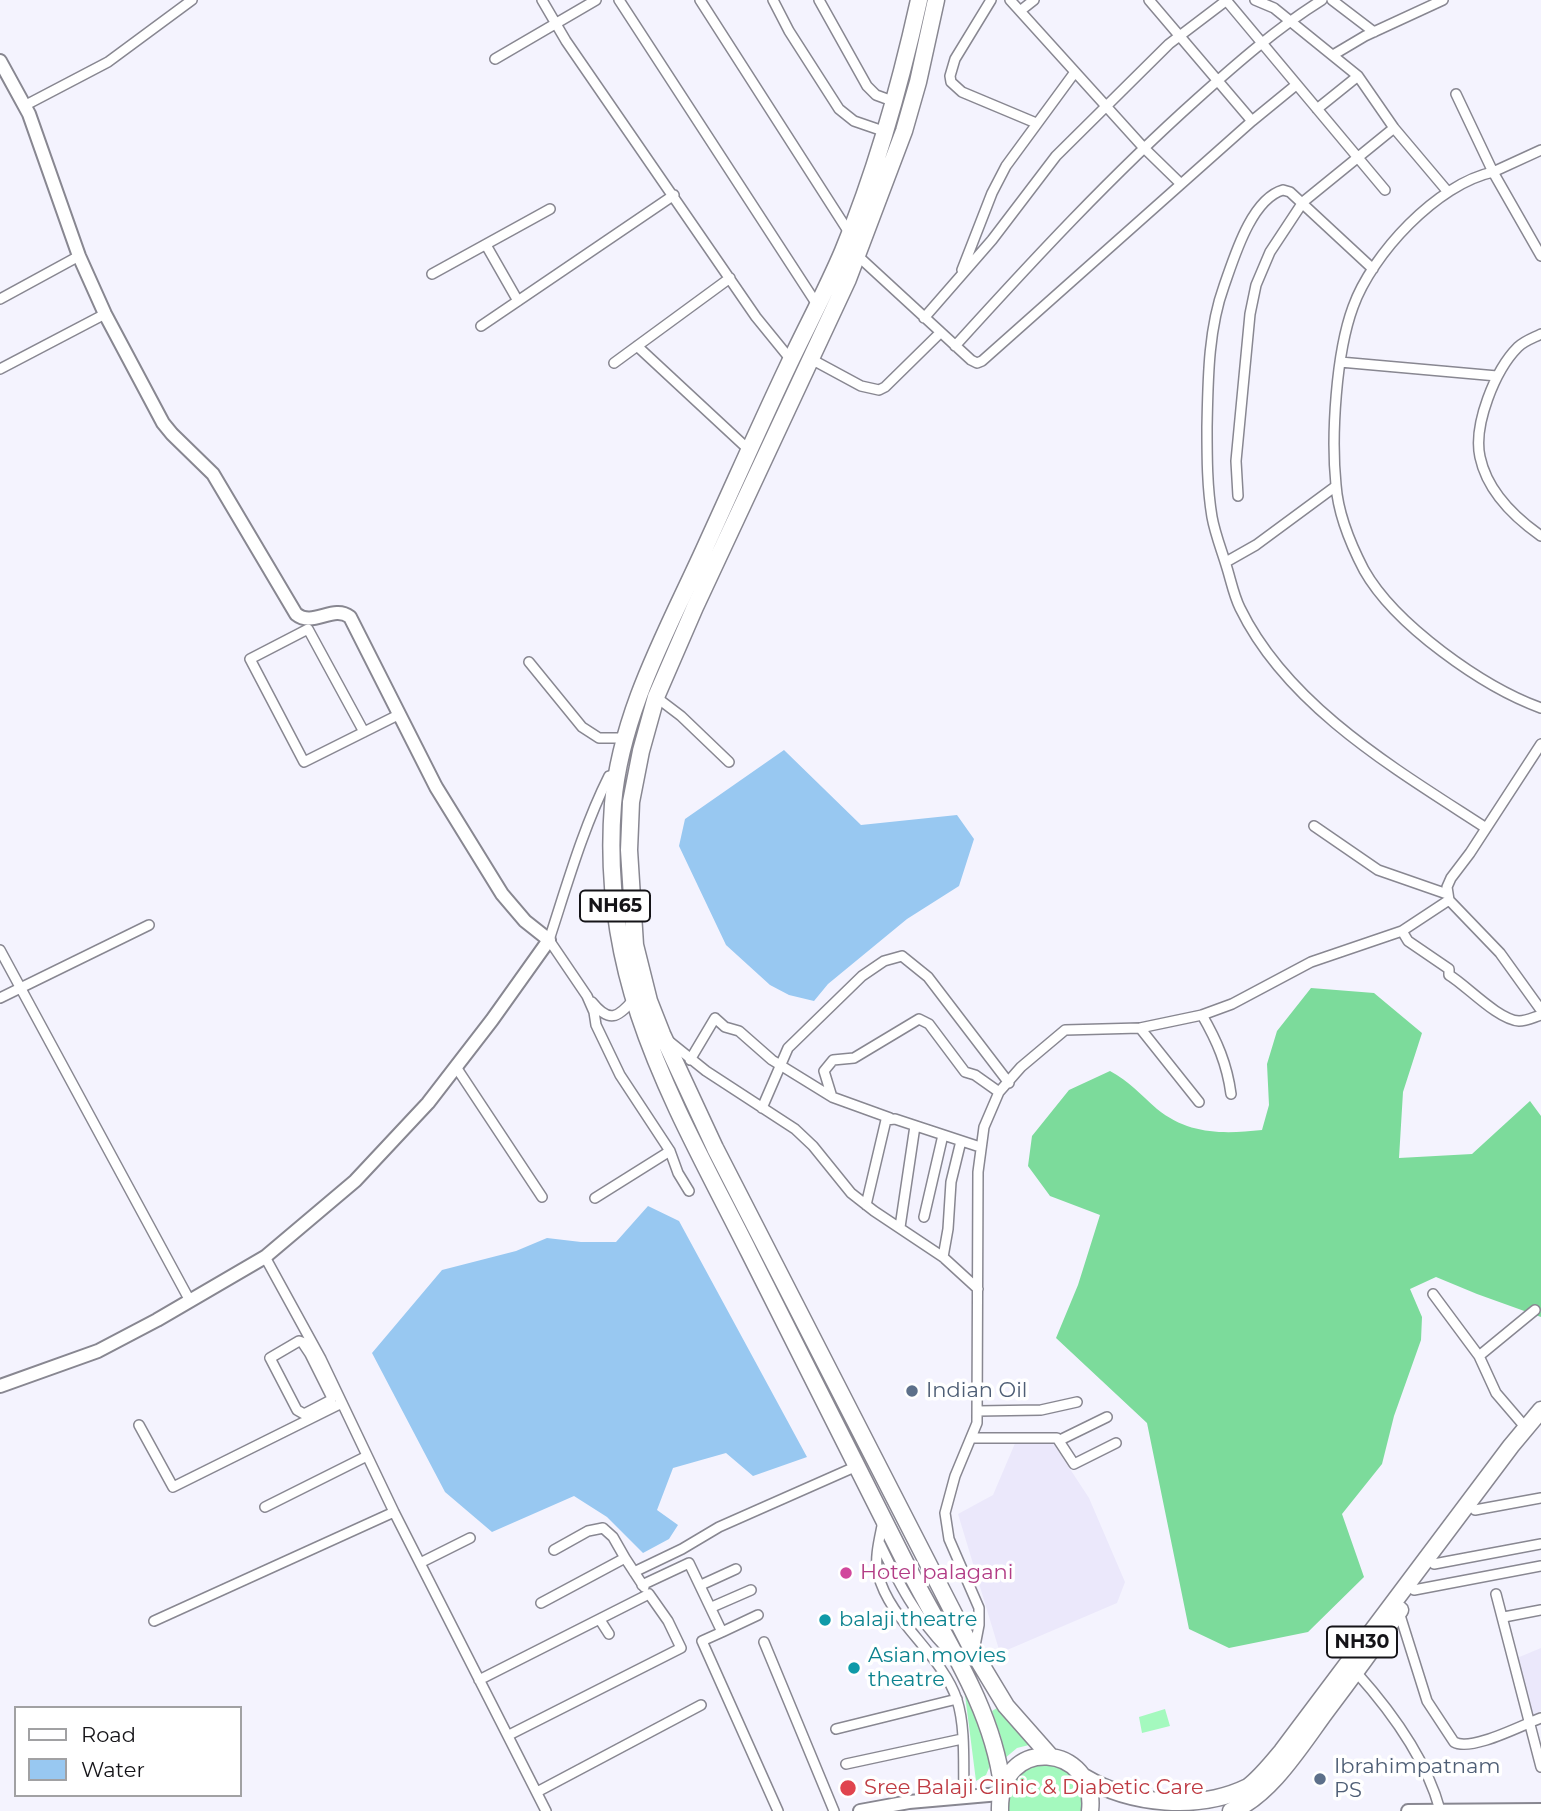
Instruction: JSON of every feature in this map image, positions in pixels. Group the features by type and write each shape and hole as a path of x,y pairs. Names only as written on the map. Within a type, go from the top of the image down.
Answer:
{"highway":[{"name":"NH65","path":"919,0 895,103 850,234 642,686 625,738 617,774 611,850 621,953 633,1000 664,1085 883,1519 958,1661 992,1733 1001,1789 1000,1811"},
{"name":"NH65","path":"936,0 904,131 858,256 656,697 641,751 631,803 629,850 635,945 649,1000 662,1034 715,1148 974,1653 1006,1706 1051,1757 1070,1763 1084,1777"},
{"name":"NH30","path":"1084,1777 1144,1804 1236,1808 1256,1796 1291,1758 1356,1672 1475,1510 1534,1426 1541,1410"},
{"name":"NH30","path":"1236,1808 1249,1787 1534,1426"},
{"path":"1001,1789 1017,1766 1039,1756 1051,1757"},
{"path":"1084,1777 1089,1789 1090,1811"}],"street":[{"path":"24,106 108,62 192,0"},
{"path":"542,0 756,317 791,360"},
{"path":"495,59 596,0"},
{"path":"619,0 818,306"},
{"path":"700,0 850,234"},
{"path":"773,0 789,31 839,109 854,121 886,132"},
{"path":"819,0 867,86 876,95 895,103"},
{"path":"991,0 955,59 951,82 962,92 1036,123"},
{"path":"1010,0 1143,147 1181,184"},
{"path":"1020,11 1034,0"},
{"path":"1149,0 1252,121"},
{"path":"924,318 992,240 1056,156 1179,37 1226,0 1385,190"},
{"path":"1255,0 1274,8 1358,76 1394,128 1448,192"},
{"path":"955,346 1143,147 1262,44 1322,0"},
{"path":"1332,0 1374,32"},
{"path":"1333,55 1374,32 1443,0"},
{"path":"0,61 24,106 79,256 105,314 163,423 213,474 290,607 301,618 309,620 337,612 351,617 436,787 502,894 525,921 549,940 598,1009 607,1016 615,1017 633,1000"},
{"path":"959,278 998,181 1036,123 1075,72"},
{"path":"1317,109 1358,76"},
{"path":"858,256 971,360 976,363 982,361 1296,85"},
{"path":"1456,94 1493,172 1541,256"},
{"path":"1238,496 1236,461 1250,314 1256,285 1269,252 1303,202 1394,128"},
{"path":"1541,150 1493,172 1479,175 1448,192 1411,221 1373,269 1353,304 1340,362 1335,442 1336,486 1348,535 1365,572 1389,602 1422,635 1482,679 1541,708"},
{"path":"1373,269 1290,192 1283,190 1268,197 1246,228 1220,296 1212,335 1207,464 1213,518 1239,606 1255,635 1280,667 1319,709 1382,760 1486,828"},
{"path":"481,326 674,195"},
{"path":"432,274 550,209"},
{"path":"486,245 518,301"},
{"path":"0,299 79,256"},
{"path":"614,363 730,278"},
{"path":"0,369 105,314"},
{"path":"811,359 862,386 879,390 940,332"},
{"path":"1541,334 1519,345 1497,376 1482,420 1479,454 1485,475 1498,498 1541,536"},
{"path":"637,346 749,450"},
{"path":"1340,362 1497,376"},
{"path":"1226,562 1256,545 1336,486"},
{"path":"364,732 308,629 250,659 304,762 364,732 400,714"},
{"path":"529,662 582,727 599,738 625,738"},
{"path":"656,697 681,716 729,762"},
{"path":"974,1653 979,1608 945,1525 948,1500 978,1411 980,1147 984,1127 999,1092 1021,1067 1065,1030 1140,1028 1202,1014 1233,1004 1311,962 1402,931 1448,897 1451,877 1541,744"},
{"path":"0,1387 98,1351 157,1320 265,1257 355,1181 428,1103 549,940 574,862 599,797 609,776 617,774"},
{"path":"1314,826 1378,870 1448,897 1500,953 1541,1013 1528,1020 1512,1020 1471,994 1461,982 1449,975 1449,969 1408,941 1402,931"},
{"path":"0,998 149,925"},
{"path":"0,950 189,1299"},
{"path":"762,1108 788,1048 862,976 884,961 902,956 928,977 1009,1083"},
{"path":"587,996 594,1012 596,1026 620,1075 670,1151 678,1173 689,1191"},
{"path":"1202,1014 1225,1062 1231,1094"},
{"path":"690,1060 715,1018 725,1027 739,1031 772,1059 832,1097 980,1147"},
{"path":"832,1097 824,1071 833,1060 855,1058 919,1019 929,1024 965,1072 975,1075 999,1092"},
{"path":"1140,1028 1199,1102"},
{"path":"662,1034 690,1060 795,1129 826,1161 841,1182 866,1205 943,1257 978,1289"},
{"path":"456,1067 542,1197"},
{"path":"866,1205 884,1124 890,1118"},
{"path":"900,1227 915,1126"},
{"path":"924,1217 943,1135"},
{"path":"943,1257 948,1230 951,1182 961,1141"},
{"path":"595,1198 670,1151"},
{"path":"265,1257 334,1394 342,1403 394,1512 422,1562 547,1811"},
{"path":"1433,1294 1479,1356 1496,1393 1534,1426"},
{"path":"1479,1356 1535,1310"},
{"path":"313,1353 299,1341 271,1355 270,1360 300,1413 342,1403"},
{"path":"139,1425 173,1487 325,1407 334,1394"},
{"path":"978,1411 1041,1410 1077,1402"},
{"path":"1060,1440 1107,1417"},
{"path":"971,1438 1048,1436 1060,1440 1074,1464 1116,1443"},
{"path":"265,1507 367,1456"},
{"path":"634,1572 682,1549 719,1527 857,1466"},
{"path":"1475,1510 1541,1498"},
{"path":"154,1621 394,1512"},
{"path":"883,1519 878,1574 889,1598 914,1636 942,1670 957,1699 961,1719 964,1796"},
{"path":"509,1735 681,1648 668,1621 613,1537 603,1528 588,1531 554,1550"},
{"path":"422,1562 470,1538"},
{"path":"880,1543 895,1576 919,1617 958,1661"},
{"path":"1434,1564 1541,1544"},
{"path":"541,1603 625,1558"},
{"path":"642,1585 689,1563 722,1632"},
{"path":"1415,1590 1541,1566"},
{"path":"701,1585 736,1569"},
{"path":"712,1607 751,1590"},
{"path":"479,1680 649,1594"},
{"path":"1496,1594 1541,1767"},
{"path":"1504,1617 1541,1610"},
{"path":"1399,1612 1427,1701 1454,1742 1459,1745 1474,1744 1541,1718"},
{"path":"758,1615 702,1641 779,1811"},
{"path":"600,1619 609,1634"},
{"path":"764,1642 834,1811"},
{"path":"1356,1672 1374,1692 1408,1740 1436,1796 1433,1810"},
{"path":"836,1729 957,1699"},
{"path":"537,1792 701,1705"},
{"path":"846,1765 962,1740"},
{"path":"860,1811 910,1806 1001,1789"},
{"path":"1408,1811 1541,1810"}],"shaded area":[{"path":"1051,1440 1089,1498 1125,1582 1117,1603 1000,1653 958,1514 993,1495 1016,1441"},
{"path":"1541,1648 1541,1711 1533,1715 1517,1658"}],"green space":[{"path":"1311,988 1374,993 1422,1033 1403,1092 1399,1158 1472,1154 1530,1101 1541,1116 1541,1317 1436,1277 1410,1289 1422,1317 1421,1340 1394,1416 1382,1464 1342,1514 1364,1577 1308,1632 1229,1648 1189,1629 1147,1423 1056,1338 1078,1285 1100,1215 1050,1196 1028,1166 1032,1136 1069,1090 1110,1071 1169,1118 1182,1124 1207,1131 1262,1130 1269,1105 1267,1064 1277,1031"},
{"path":"964,1687 972,1699 992,1761 986,1775 976,1781"},
{"path":"997,1708 1033,1744 1017,1748 1004,1759 1002,1740 992,1711"},
{"path":"1165,1709 1170,1726 1142,1733 1139,1717"},
{"path":"1041,1761 1062,1767 1075,1776 1082,1789 1085,1811 1006,1811 1013,1779 1023,1770"}],"water":[{"path":"784,750 861,825 957,815 974,839 959,886 907,919 828,984 814,1001 789,995 770,985 726,945 679,846 685,819"},
{"path":"648,1206 679,1221 807,1457 753,1476 726,1453 673,1468 657,1510 678,1525 669,1539 643,1553 607,1517 574,1496 492,1532 445,1492 372,1353 442,1270 516,1251 547,1238 616,1242"}],"place":[{"name":"Indian Oil","path":"912,1391"},
{"name":"Hotel palagani","path":"846,1573"},
{"name":"balaji theatre","path":"825,1620"},
{"name":"Asian movies theatre","path":"854,1668"},
{"name":"Ibrahimpatnam PS","path":"1320,1779"},
{"name":"Sree Balaji Clinic & Diabetic Care","path":"848,1788"}]}
